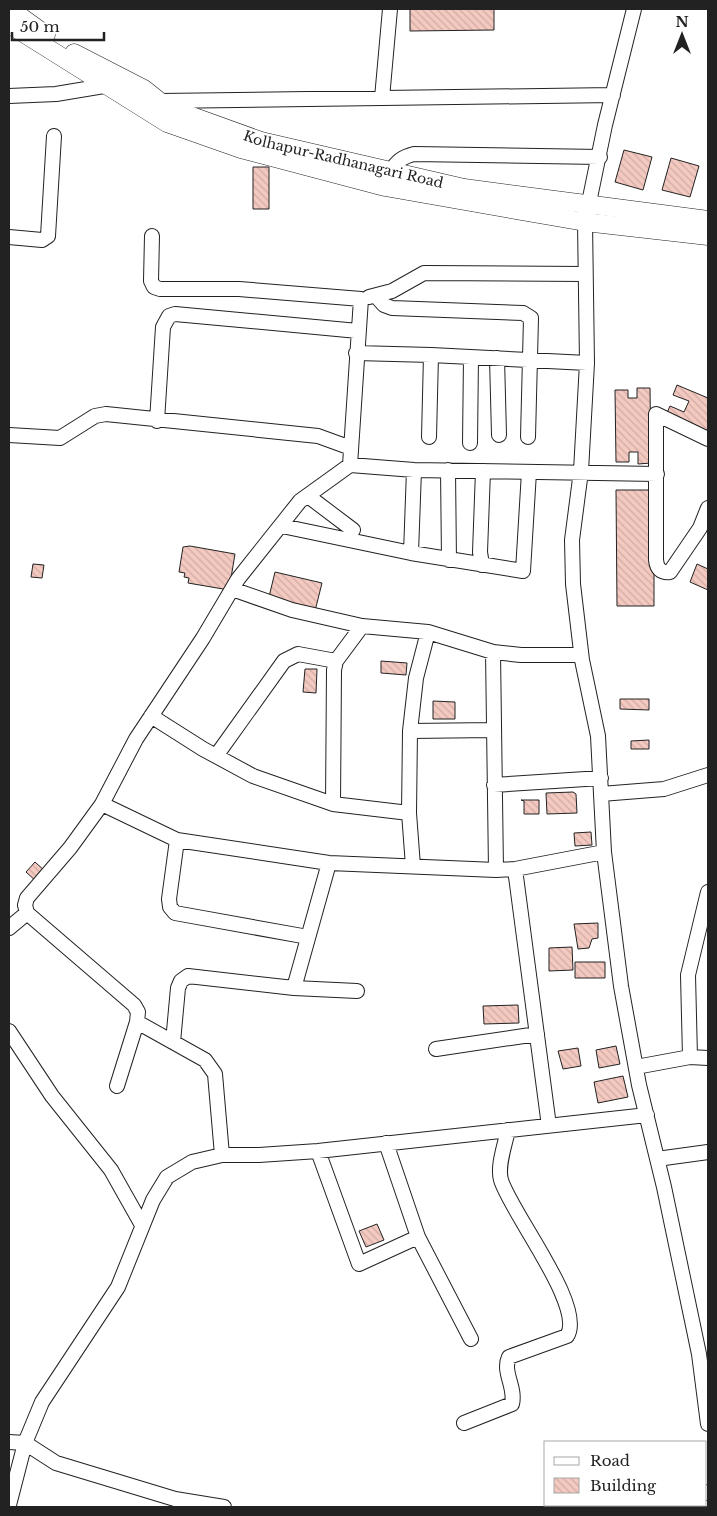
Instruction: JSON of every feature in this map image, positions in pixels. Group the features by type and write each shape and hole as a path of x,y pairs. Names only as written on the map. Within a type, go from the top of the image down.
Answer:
{"main road":[{"name":"Kolhapur-Radhanagari Road","path":"10,9 52,40 92,64 144,89 159,101 194,118 262,141 464,188 708,220"},
{"path":"9,24 104,86 167,123 242,149 385,187 585,222 708,236"}],"street":[{"path":"382,98 390,9"},
{"path":"634,9 585,222 587,363 581,471 572,544 574,606 581,655 598,736 604,852 621,986 636,1067 706,1384 708,1424"},
{"path":"9,96 56,94 104,86"},
{"path":"159,101 613,95"},
{"path":"9,237 42,240 48,236 54,136"},
{"path":"390,172 396,162 403,157 414,154 600,157"},
{"path":"152,236 151,281 154,287 160,290 239,290 361,299 392,291 424,273 585,274"},
{"path":"376,296 384,305 392,308 528,315 532,322 528,437"},
{"path":"350,465 361,299"},
{"path":"157,421 164,327 169,316 182,314 358,331"},
{"path":"356,353 587,363"},
{"path":"428,437 431,355"},
{"path":"470,443 471,358"},
{"path":"497,358 499,435"},
{"path":"9,435 60,438 95,416 106,414 157,421 318,436 351,448"},
{"path":"708,439 656,414 657,567 660,571 670,572 704,530 708,508"},
{"path":"117,1086 137,1022 138,1012 134,1005 28,912 25,904 27,898 70,848 102,804 136,739 232,589 300,501 350,465 414,470 581,471 657,474"},
{"path":"411,553 414,470"},
{"path":"448,470 449,560"},
{"path":"481,559 483,471"},
{"path":"282,526 449,560 481,559 523,572 529,472"},
{"path":"308,496 352,530"},
{"path":"232,589 292,610 362,626 428,632 494,652 521,655 581,655"},
{"path":"333,804 334,670 336,661 362,626"},
{"path":"414,866 409,813 410,731 416,678 428,632"},
{"path":"494,652 493,730 496,870"},
{"path":"216,756 284,661 298,654 336,661"},
{"path":"151,716 216,756 253,776 333,804 409,813"},
{"path":"410,731 493,730"},
{"path":"601,794 664,789 708,775"},
{"path":"494,786 600,778"},
{"path":"102,804 177,840 328,863 496,870 515,869 604,852"},
{"path":"177,840 169,899 170,907 174,913 308,937"},
{"path":"294,988 328,863"},
{"path":"515,869 550,1126"},
{"path":"690,1057 688,975 708,892"},
{"path":"9,928 28,912"},
{"path":"173,1042 178,988 181,981 188,976 294,988 357,991"},
{"path":"137,1022 205,1060 215,1074 222,1155"},
{"path":"9,1030 52,1096 111,1170 142,1225"},
{"path":"436,1049 537,1034"},
{"path":"636,1067 690,1057 708,1058"},
{"path":"9,1505 25,1443 42,1402 118,1287 153,1200 167,1178 192,1162 222,1155 259,1155 318,1151 647,1115"},
{"path":"464,1423 512,1404 514,1397 506,1363 510,1357 567,1336 571,1330 571,1321 563,1296 500,1178 508,1130"},
{"path":"386,1143 418,1237 471,1339"},
{"path":"318,1151 359,1264 418,1237"},
{"path":"657,1159 708,1152"},
{"path":"9,1442 25,1443 56,1463 175,1503 224,1507"}],"building":[{"path":"410,9 494,9 494,30 410,31"},
{"path":"624,150 652,157 643,190 615,182"},
{"path":"671,158 699,166 690,197 662,190"},
{"path":"253,167 269,167 269,209 253,209"},
{"path":"677,385 708,398 708,433 666,415 670,406 684,412 689,401 673,395"},
{"path":"637,388 650,388 651,463 638,464 638,452 629,452 629,462 616,462 615,390 628,390 628,398 637,398"},
{"path":"616,490 654,490 654,606 617,606"},
{"path":"190,546 235,554 229,590 188,583 189,578 184,577 185,573 179,572 183,547"},
{"path":"33,564 44,565 42,578 31,577"},
{"path":"697,564 708,569 708,590 690,582"},
{"path":"275,572 322,583 315,611 268,601"},
{"path":"381,661 407,663 406,675 381,673"},
{"path":"305,669 317,669 316,693 303,692"},
{"path":"620,699 649,699 649,710 620,709"},
{"path":"433,701 455,702 455,719 433,719"},
{"path":"649,740 649,749 631,749 631,741"},
{"path":"573,792 576,794 577,813 547,814 546,793"},
{"path":"521,800 539,800 539,814 524,814 524,801"},
{"path":"591,832 592,845 575,846 574,833"},
{"path":"35,862 46,872 37,882 26,872"},
{"path":"598,923 598,938 592,939 589,948 578,949 574,924"},
{"path":"572,947 573,970 549,971 549,948"},
{"path":"575,962 605,962 605,978 575,978"},
{"path":"518,1005 519,1023 484,1024 483,1006"},
{"path":"616,1046 620,1064 599,1068 596,1050"},
{"path":"578,1048 581,1066 563,1069 558,1051"},
{"path":"623,1076 628,1097 598,1103 594,1082"},
{"path":"377,1224 384,1240 366,1247 359,1231"}]}
